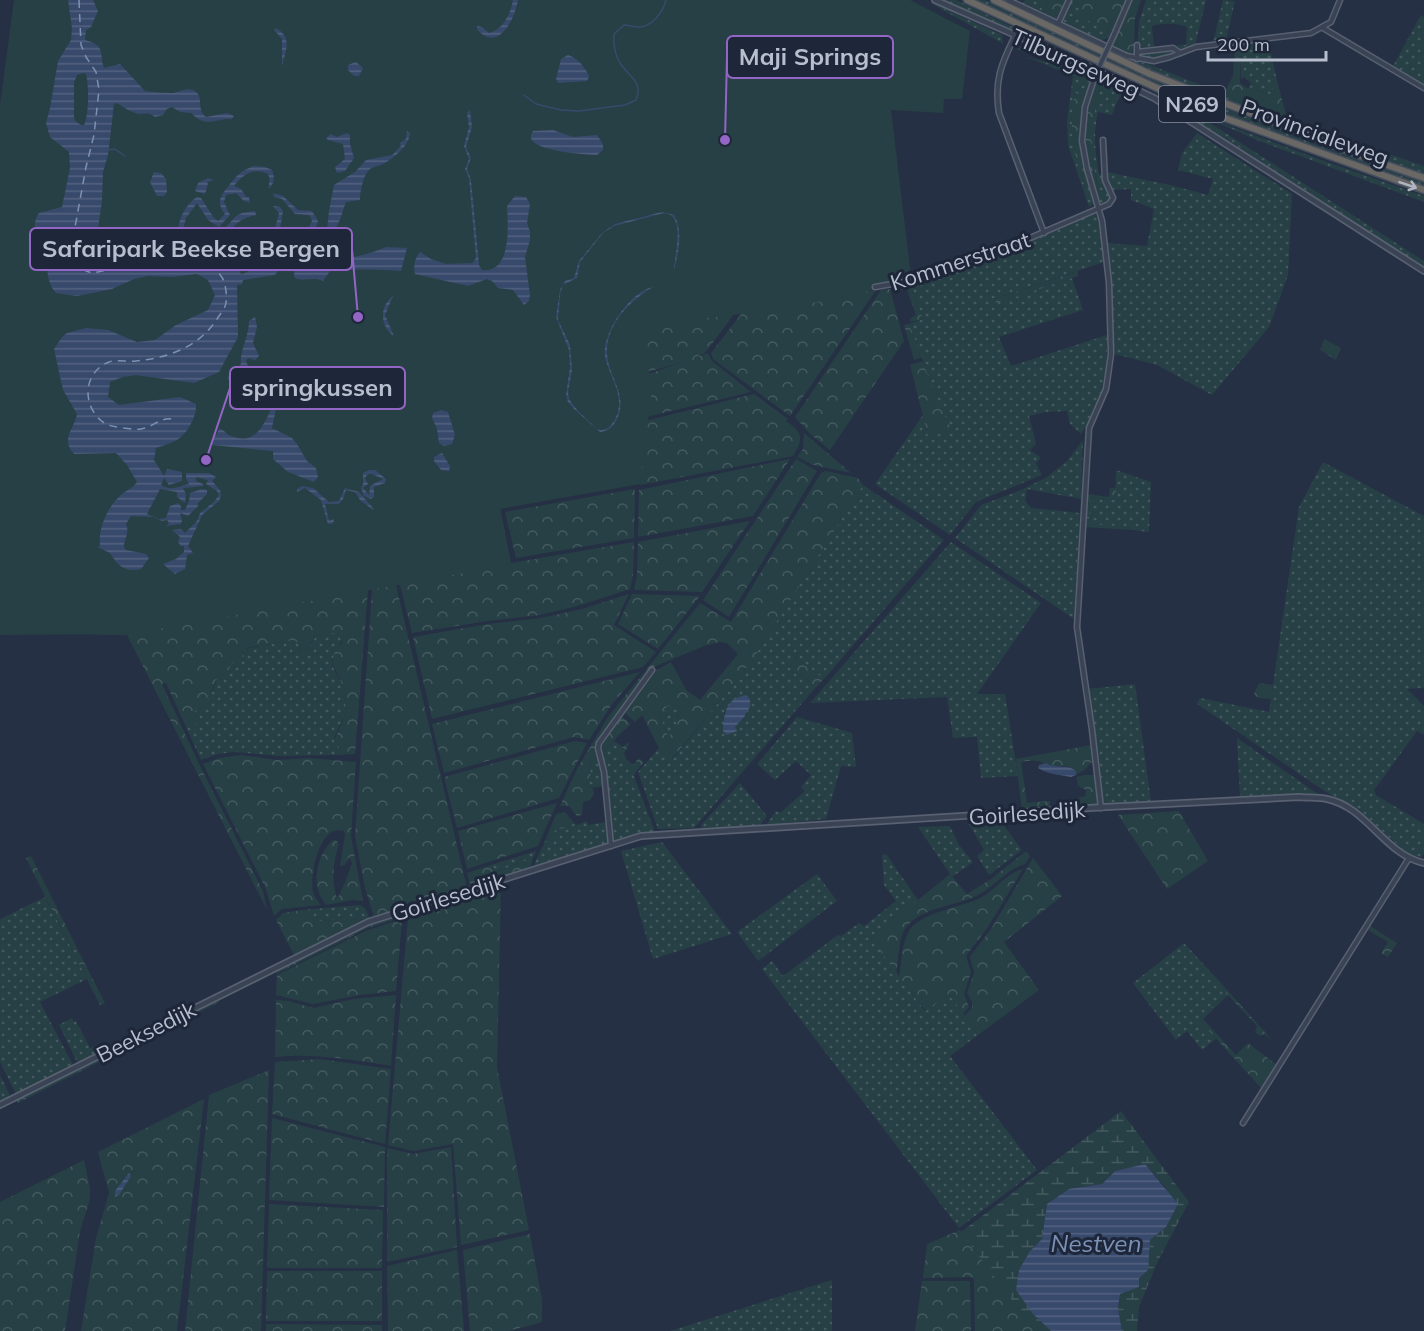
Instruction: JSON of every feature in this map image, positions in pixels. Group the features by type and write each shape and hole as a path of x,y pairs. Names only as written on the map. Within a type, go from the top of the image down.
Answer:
{"highway":[{"name":"Provincialeweg","path":"967,0 1211,113 1424,190"},
{"name":"Provincialeweg","path":"994,0 1150,74 1342,149 1424,178"}],"street":[{"name":"Tilburgseweg","path":"935,0 1154,98 1424,271"},
{"path":"1008,0 1137,59 1163,60 1196,46 1303,34 1323,28 1331,22 1340,0"},
{"path":"1058,24 1070,0"},
{"path":"1101,808 1077,627 1089,428 1106,389 1110,354 1109,284 1099,208 1087,169 1082,141 1085,107 1095,76 1129,0"},
{"path":"1323,28 1424,88"},
{"name":"Kommerstraat","path":"1015,36 998,74 996,95 999,113 1044,233"},
{"path":"1137,45 1137,59"},
{"path":"1137,52 1173,48 1180,53"},
{"path":"1099,208 1109,204 1113,198 1104,180 1103,140"},
{"name":"Kommerstraat","path":"875,287 892,286 925,276 1044,233 1099,208"},
{"path":"611,846 599,743 652,670"},
{"name":"Goirlesedijk","path":"291,960 368,922 611,846 658,834 1299,797 1327,799 1349,808 1409,858 1423,861"},
{"path":"1243,1123 1409,858"},
{"name":"Beeksedijk","path":"0,1105 291,960"}],"green space":[{"path":"14,0 910,0 970,31 962,99 944,99 943,113 891,110 911,276 872,290 785,309 646,325 651,397 640,484 500,509 511,564 131,634 0,635 0,105"},
{"path":"925,0 1002,35 1003,44 1000,42"},
{"path":"939,0 956,0 1085,62"},
{"path":"976,0 985,0 1161,83 1323,147 1424,182 1424,189 1299,144 1158,87"},
{"path":"1025,0 1047,0 1040,13 1022,5"},
{"path":"1047,0 1066,0 1056,18 1052,19 1040,13"},
{"path":"1072,0 1079,0 1079,15 1112,32 1094,39 1067,26 1063,21"},
{"path":"1079,0 1127,0 1110,37 1100,41 1094,39 1112,32 1082,18 1079,15"},
{"path":"1132,0 1141,0 1135,18 1134,46 1131,54 1112,46"},
{"path":"1146,0 1206,0 1195,45 1180,50 1177,45 1186,45 1187,27 1165,24 1152,26 1154,47 1137,48 1139,21"},
{"path":"1223,0 1235,1 1226,41 1213,43"},
{"path":"1421,15 1424,17 1424,88 1392,68"},
{"path":"1268,41 1276,76 1271,77 1275,96 1249,87 1251,83 1244,77 1241,79 1240,52 1248,50 1248,43"},
{"path":"1248,43 1248,50 1240,52 1240,83 1247,88 1274,96 1270,77 1276,76 1287,119 1223,95 1233,76 1235,45"},
{"path":"1018,46 1026,46 1085,69 1021,51 1016,49"},
{"path":"1173,49 1173,53 1160,57 1147,58 1140,55 1142,52"},
{"path":"1027,57 1093,75 1086,96 1075,93 1072,118 1073,141 1078,164 1085,187 1090,187 1095,203 1089,207 1068,145 1067,121 1073,76"},
{"path":"1125,59 1148,64 1273,114 1424,166 1424,174 1278,122"},
{"path":"1098,77 1127,93 1119,97 1112,115 1098,112 1096,120 1096,158 1099,174 1102,174 1110,199 1110,202 1104,204 1099,202 1092,158 1091,132 1101,87"},
{"path":"1097,79 1101,82 1101,87 1092,126 1092,151 1099,191 1097,194 1085,136 1088,110"},
{"path":"1125,80 1188,109 1424,261 1424,267 1225,138"},
{"path":"1075,93 1086,96 1081,131 1082,152 1090,187 1086,188 1073,141 1072,117"},
{"path":"1203,116 1424,196 1424,202 1259,141"},
{"path":"1197,133 1292,194 1288,275 1269,327 1212,395 1157,365 1111,353 1112,295 1107,243 1147,246 1154,209 1131,200 1131,189 1113,190 1107,182 1107,172 1208,195 1213,179 1178,170 1182,153"},
{"path":"1094,213 1098,218 1104,262 994,299 1002,301 1072,278 1083,310 999,337 1011,366 1107,335 1105,374 1095,410 1081,434 1070,424 1067,411 1029,416 1036,444 1030,450 1041,458 1036,463 1042,475 976,502 950,535 875,484 923,415 928,436 923,361 909,324 923,319 909,284 1021,244"},
{"path":"1078,271 1078,276 997,303 994,299"},
{"path":"909,284 923,319 911,322 910,319 916,315 907,290 900,290 899,287"},
{"path":"890,289 904,341 830,450 810,434 795,417 881,290"},
{"path":"876,290 790,416 713,359 711,353 745,309"},
{"path":"737,310 705,353 692,359 708,353 712,361 751,392 642,418 641,377 681,362 645,373 643,325"},
{"path":"909,324 922,357 914,360 904,325"},
{"path":"1324,339 1341,348 1336,360 1320,350"},
{"path":"922,361 952,432 928,436 910,365"},
{"path":"754,394 788,419 786,421 799,433 799,445 793,456 640,485 641,422"},
{"path":"804,433 851,473 813,465 797,457 803,449"},
{"path":"1083,440 1081,499 1027,489 1025,501 1031,508 1080,513 1074,619 955,538 981,505 1019,491 1047,477 1067,461"},
{"path":"790,459 753,516 638,537 639,490"},
{"path":"796,459 817,471 729,617 703,600"},
{"path":"1323,462 1424,516 1424,688 1407,689 1424,706 1424,735 1417,731 1374,790 1376,795 1424,824 1422,857 1412,856 1403,850 1360,811 1326,792 1197,704 1200,698 1269,712 1299,507"},
{"path":"1116,470 1151,482 1149,532 1132,530 1132,527 1089,525 1090,497 1115,500"},
{"path":"826,471 858,478 863,485 741,675 672,759 659,748 642,715 635,722 623,711 653,672 671,662 687,691 700,700 738,654 727,643 719,642 651,668 595,744 597,753 591,763 591,774 587,783 593,789 594,794 590,800 583,802 582,815 577,816 569,806 560,806 577,769 608,717 700,603 731,622 821,473","holes":["668,705 672,708 677,705 682,709 676,720 677,727 670,735 667,734 660,716"]},
{"path":"863,485 944,540 824,679 797,658 789,667 816,687 694,828 658,829 638,772 659,748 673,759 744,671","holes":["746,695 750,700 750,707 734,727 736,731 727,734 724,712"]},
{"path":"1110,488 1116,488 1115,500 1090,497 1089,524 1132,527 1132,530 1085,527 1087,494 1109,497"},
{"path":"635,489 634,538 516,558 505,512"},
{"path":"497,492 511,563 634,542 633,575 630,589 581,605 540,615 412,633 400,585 396,585 467,888 374,917 365,888 355,836 372,590 368,590 355,754 338,755 340,748 334,741 347,710 343,686 332,663 335,651 342,642 338,633 317,635 302,655 299,654 300,644 293,640 246,648 243,651 244,660 232,662 228,671 216,680 207,702 194,712 198,722 193,726 186,727 166,683 162,684 200,766 263,891 267,910 127,635 98,635 95,632"},
{"path":"750,521 702,592 634,590 638,542"},
{"path":"951,542 1041,603 977,694 1005,694 1018,776 981,778 977,737 953,738 947,697 810,703"},
{"path":"629,594 614,625 656,652 643,667 432,719 413,637 488,624 541,618 582,609"},
{"path":"632,594 700,596 658,649 618,624"},
{"path":"338,633 342,639 332,665 343,687 347,710 334,738 340,749 338,755 280,756 235,752 218,754 201,760 186,727 193,726 197,720 194,712 213,690 216,680 228,671 232,662 244,658 244,649 293,640 300,644 299,654 308,648 317,635"},
{"path":"797,658 824,679 816,687 789,667"},
{"path":"640,672 612,704 589,740 574,737 444,773 432,724"},
{"path":"1259,683 1273,685 1271,699 1259,698 1255,695"},
{"path":"1135,684 1151,802 1104,805 1088,689"},
{"path":"668,705 677,705 682,709 677,716 677,727 670,735 667,734 660,716"},
{"path":"620,715 631,724 604,751 600,744"},
{"path":"797,717 852,733 856,767 841,766 826,819 766,825 776,811 780,813 805,791 801,787 811,775 796,761 775,780 757,764"},
{"path":"1237,738 1318,794 1240,797"},
{"path":"575,741 587,743 559,798 457,828 444,777"},
{"path":"614,741 623,747 617,757 635,773 634,776 655,832 643,833 614,842 599,748 604,751"},
{"path":"628,742 629,745 624,753 626,759 633,765 639,758 644,762 635,773 616,757"},
{"path":"1091,745 1093,761 1076,775 1076,771 1067,766 1051,767 1037,761 1021,762 1027,803 1050,801 1050,808 1022,810 1016,759"},
{"path":"597,753 603,786 593,788 587,784 591,774 591,763"},
{"path":"241,755 277,760 308,758 356,762 351,836 363,901 352,900 326,905 321,898 317,871 327,846 333,840 339,844 334,871 337,899 352,863 349,857 345,865 340,866 345,835 344,831 336,830 328,834 315,863 313,892 321,905 282,909 274,916 266,889 203,764 219,758"},
{"path":"1095,775 1099,805 1066,807 1070,800 1085,796 1086,790 1078,786 1077,777"},
{"path":"740,783 767,816 759,826 701,829 701,825"},
{"path":"557,803 538,846 467,869 458,831"},
{"path":"1179,811 1208,861 1167,889 1118,815"},
{"path":"565,812 574,823 567,828 556,829 550,839 544,843 556,814"},
{"path":"587,821 588,825 606,822 609,843 534,867 543,846 556,829"},
{"path":"1002,823 1022,850 989,875 977,856 984,850 969,824"},
{"path":"950,826 959,845 973,862 952,877 918,827"},
{"path":"662,842 732,934 653,959 621,851"},
{"path":"536,851 533,858 495,872 488,866"},
{"path":"1026,851 1030,856 1025,864 1018,866 984,891 970,899 924,913 909,924 902,934 896,973 871,938 950,874 967,894 991,879"},
{"path":"886,854 918,900 871,938 925,1011 949,994 978,1035 950,1056 1037,1170 959,1228 762,969 772,961 783,976 838,935 841,936 859,923 864,926 896,901 884,885 882,855"},
{"path":"31,856 77,948 72,950 26,858"},
{"path":"533,858 530,868 471,887 467,873 488,866 496,872"},
{"path":"1033,858 1062,896 1004,942 1039,990 978,1035 964,1016 972,1008 972,1002 967,993 974,973 970,957 991,929"},
{"path":"1023,869 988,927 966,956 971,972 964,994 969,1007 963,1014 949,994 926,1011 899,977 903,948 909,931 921,920 982,897 1010,875"},
{"path":"817,874 837,901 758,961 737,932"},
{"path":"501,888 497,1067 529,1230 461,1245 453,1144 413,1151 388,1145 408,918"},
{"path":"473,891 474,895 411,914 414,909"},
{"path":"45,897 72,950 77,948 80,954 76,957 87,979 40,1002 73,1065 16,1094 0,1062 0,919"},
{"path":"360,905 365,908 370,919 315,921 302,910"},
{"path":"302,910 315,921 370,919 294,955 276,920 283,913"},
{"path":"406,912 409,915 368,928 276,974 276,969 366,924"},
{"path":"402,919 396,991 313,1004 276,995 277,975 368,930"},
{"path":"1370,926 1397,943 1388,957 1381,953 1388,942 1368,930"},
{"path":"1184,943 1228,991 1199,1020 1216,1039 1202,1050 1187,1031 1176,1040 1133,983"},
{"path":"80,954 105,1003 100,1005 75,956"},
{"path":"1228,991 1272,1040 1264,1034 1260,1036 1255,1032 1257,1026 1228,995 1203,1019 1236,1055 1248,1043 1277,1065 1262,1089 1199,1020"},
{"path":"396,995 391,1066 348,1059 275,1057 276,1000 314,1008 353,999"},
{"path":"218,998 219,1002 130,1047 129,1043"},
{"path":"72,1018 74,1022 76,1021 90,1048 100,1043 104,1051 80,1063 76,1060 59,1025"},
{"path":"107,1054 109,1057 18,1103 16,1099"},
{"path":"319,1059 391,1069 385,1144 272,1114 275,1062"},
{"path":"269,1070 261,1331 185,1331 209,1095"},
{"path":"0,1075 10,1096 0,1101"},
{"path":"204,1099 177,1331 81,1331 96,1238 109,1193 98,1152"},
{"path":"1121,1111 1189,1202 1158,1261 1139,1307 1137,1331 1122,1331 1118,1308 1120,1294 1145,1264 1150,1240 1166,1227 1166,1188 1145,1164 1115,1171 1102,1184 1069,1189 1047,1204 1042,1239 1030,1251 1033,1314 1051,1331 1035,1331 961,1232"},
{"path":"272,1118 385,1147 384,1207 269,1200"},
{"path":"451,1147 457,1247 387,1262 387,1148 413,1154"},
{"path":"84,1160 90,1199 80,1231 65,1331 0,1331 0,1202"},
{"path":"269,1204 383,1210 382,1268 267,1268"},
{"path":"960,1230 1035,1331 975,1331 974,1280 972,1277 923,1278 927,1244"},
{"path":"530,1234 542,1300 542,1322 509,1331 470,1331 463,1250"},
{"path":"457,1250 464,1331 388,1331 387,1266"},
{"path":"267,1271 382,1271 382,1321 266,1321"},
{"path":"832,1280 832,1331 670,1331"},
{"path":"922,1281 970,1281 971,1331 915,1331"},
{"path":"266,1324 382,1325 382,1331 266,1331"}],"water":[{"path":"68,0 93,0 98,11 91,27 86,30 85,40 99,47 104,68 120,64 145,91 173,93 193,90 200,97 201,111 206,117 227,113 234,116 232,119 206,122 191,113 180,112 172,107 167,109 163,115 155,117 128,110 117,103 114,104 108,155 103,172 97,249 105,255 137,247 169,246 231,253 237,257 242,274 248,272 247,262 250,260 273,261 279,265 275,275 243,280 242,284 237,285 238,337 219,372 194,383 136,375 110,382 108,397 119,405 180,397 196,404 195,415 187,431 179,439 156,448 154,460 164,476 167,469 182,472 182,481 169,485 164,478 161,485 175,488 189,484 186,473 209,473 216,477 212,481 220,490 221,496 219,501 202,515 188,546 193,553 187,555 185,569 175,574 163,564 176,559 184,552 184,546 178,542 180,537 172,530 181,529 185,533 197,521 200,513 214,502 219,495 217,491 206,484 208,480 196,477 196,481 203,486 183,488 186,494 185,503 177,497 177,492 160,489 147,514 159,519 166,518 170,506 178,503 181,510 185,510 190,493 202,489 207,490 207,494 188,516 180,513 181,524 166,526 169,523 167,520 131,516 126,524 124,547 126,550 146,554 149,558 141,569 130,570 122,567 110,553 97,547 100,546 102,524 108,511 122,494 137,482 127,465 116,453 74,454 70,448 69,434 77,414 63,390 54,349 67,333 86,328 108,330 137,342 155,340 176,325 208,310 215,295 208,280 197,274 172,277 148,276 134,279 112,289 77,296 56,293 53,288 35,223 39,213 62,207 70,168 69,152 50,137 46,123 58,61 71,40 72,28","holes":["86,74 88,108 86,121 84,125 81,125 75,121 74,117 74,83 77,75"]},
{"path":"513,0 518,0 513,16 498,36 492,38 485,36 477,29 477,26 482,27 489,33 502,25"},
{"path":"275,28 284,35 287,44 282,66 282,39 274,30"},
{"path":"568,55 584,67 589,77 587,81 558,83 556,79 561,59"},
{"path":"356,62 363,68 359,76 354,76 348,70 348,65"},
{"path":"470,110 472,127 466,147 471,158 467,169 471,180 479,265 482,270 492,269 499,264 503,256 508,224 507,206 515,196 526,197 530,204 527,223 530,240 525,257 530,295 529,301 524,305 513,290 498,288 487,279 468,286 415,274 415,262 420,252 446,264 473,263 476,258 469,178 465,169 469,159 464,146 469,127 467,113"},
{"path":"553,130 573,137 597,135 603,144 603,150 597,155 565,152 540,146 532,139 533,131"},
{"path":"407,131 410,133 404,147 383,164 370,169 361,188 360,200 346,202 336,228 333,231 327,229 334,185 355,172 366,160 392,155 401,146 400,143 406,139"},
{"path":"347,133 350,135 354,158 345,171 337,173 335,167 345,159 343,144 326,138 331,134 337,137"},
{"path":"254,166 272,170 274,180 269,189 268,174 258,171 249,173 234,186 249,197 250,203 244,201 236,193 226,195 224,202 230,215 219,227 208,220 197,203 186,218 182,233 187,236 215,239 236,216 255,211 256,215 243,219 235,225 222,244 192,243 178,234 183,213 197,197 201,198 218,221 225,214 220,204 222,194 238,175"},
{"path":"154,172 161,173 166,179 167,192 164,196 157,196 150,182"},
{"path":"208,178 214,180 207,182 205,194 195,191 198,183"},
{"path":"273,193 283,196 298,210 312,211 318,221 316,227 302,240 288,243 276,242 273,236 279,213 273,206 280,207 283,211 279,235 281,240 300,235 308,229 312,220 309,215 295,214 282,199 274,197"},
{"path":"662,212 674,215 677,221 679,248 674,269 677,228 671,215 664,213 614,226 603,233 580,262 577,278 563,285 560,294 558,320 570,345 572,370 569,399 577,410 601,430 613,423 619,403 605,356 608,336 627,304 644,290 653,287 629,305 611,332 608,342 608,361 619,393 620,410 612,426 606,431 600,432 574,409 566,395 570,367 569,350 556,317 560,290 565,281 574,278 579,261 602,233 615,224"},
{"path":"386,247 407,248 401,271 330,271 323,281 294,277 295,262 341,259"},
{"path":"393,296 385,315 394,336 386,327 383,316 385,305"},
{"path":"255,317 257,327 253,343 259,356 255,360 248,358 246,361 248,366 235,380 229,381 228,377 241,364 241,354 249,321"},
{"path":"272,407 276,409 272,428 292,438 307,461 316,468 318,477 314,482 288,472 273,459 273,451 212,445 219,429 239,438 252,436 261,427"},
{"path":"441,410 448,412 455,435 452,444 444,446 439,443 437,429 432,418 433,413"},
{"path":"442,453 450,466 449,471 441,470 434,461 434,457"},
{"path":"375,470 386,479 385,483 374,487 374,497 371,499 364,496 361,488 363,473","holes":["368,474 383,479 370,486 369,495 363,488 368,484 365,478"]},
{"path":"302,486 313,488 329,502 339,501 345,488 359,492 374,509 360,500 355,492 346,490 339,504 325,504 329,521 334,520 333,523 328,524 321,500 305,488 297,492 297,489"},
{"path":"747,695 750,707 735,727 737,731 727,735 723,731 724,718 730,703"},
{"path":"1046,763 1073,769 1076,775 1071,777 1058,775 1038,768 1039,765"},
{"name":"Nestven","path":"1145,1164 1178,1204 1166,1227 1150,1240 1148,1270 1139,1278 1139,1287 1120,1294 1118,1308 1122,1331 1051,1331 1033,1314 1016,1290 1019,1270 1030,1251 1042,1239 1047,1204 1069,1189 1102,1184 1115,1171"},
{"path":"129,1173 131,1176 119,1195 115,1197 115,1191"}],"waterway":[{"path":"524,95 536,104 561,110 579,111 625,105 636,100 637,84 618,60 614,34 624,25 639,27 652,22 660,14 666,0"},
{"path":"108,150 115,149 125,156"}],"ferry route":[{"path":"79,0 81,45 96,72 99,90 94,135 71,249 75,260 82,269 89,272 155,263 202,265 221,276 225,285 226,297 225,307 210,329 192,344 160,357 136,361 112,361 100,367 93,374 89,383 89,401 98,418 112,426 141,429 162,420 175,420"}],"place":[{"name":"Maji Springs","path":"725,140"},
{"name":"Safaripark Beekse Bergen","path":"358,317"},
{"name":"springkussen","path":"206,460"}]}
